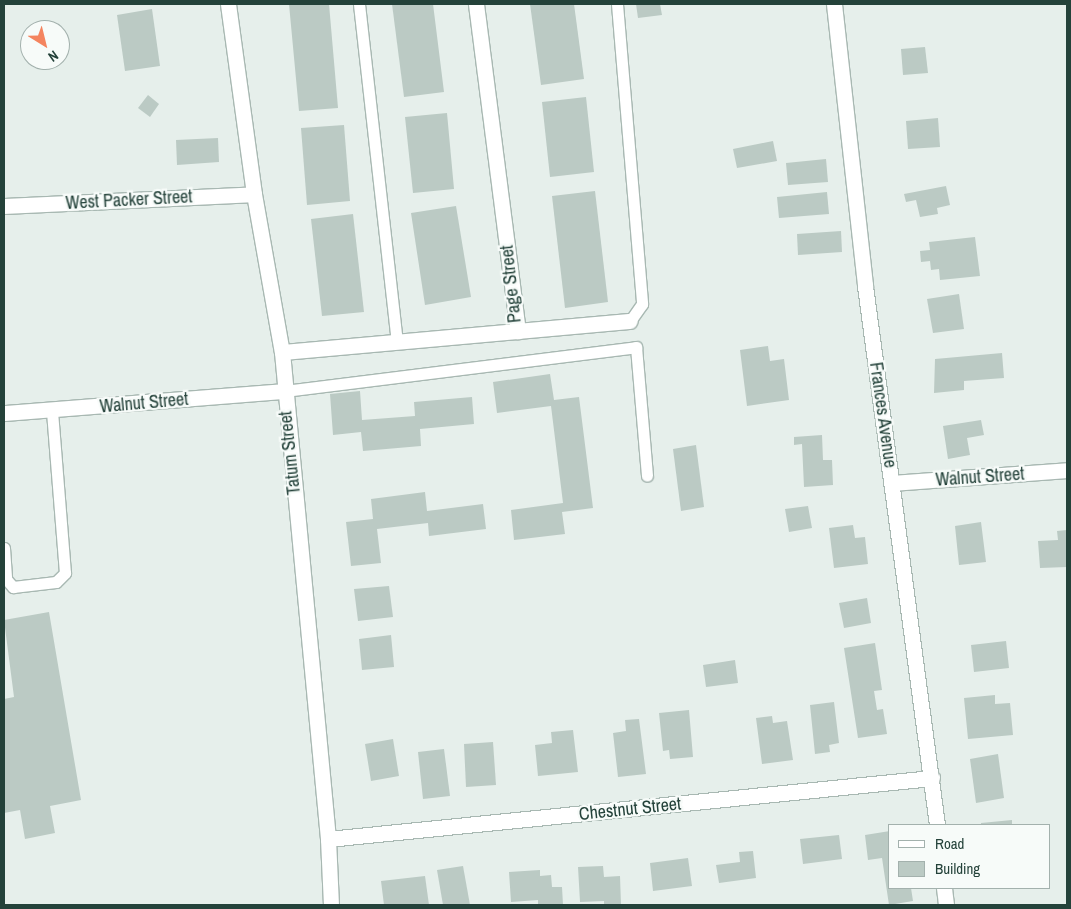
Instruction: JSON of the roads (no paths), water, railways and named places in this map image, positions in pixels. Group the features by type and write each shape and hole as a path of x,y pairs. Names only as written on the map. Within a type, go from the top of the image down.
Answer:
{"street":[{"name":"Tatum Street","path":"228,4 254,194 282,352 284,390 328,839 331,905"},
{"name":"Page Street","path":"282,352 518,331 476,4"},
{"name":"Frances Avenue","path":"834,4 866,286 937,824"},
{"name":"West Packer Street","path":"4,206 254,194"},
{"path":"518,331 630,321"},
{"name":"Walnut Street","path":"4,413 52,411 284,390"},
{"name":"Walnut Street","path":"892,483 1067,470"},
{"name":"Chestnut Street","path":"328,839 932,778"},
{"path":"944,889 946,905"}],"lane":[{"path":"359,4 397,342"},
{"path":"617,4 642,304 630,321"},
{"path":"284,390 636,347 647,476"},
{"path":"4,548 6,579 13,587 56,582 65,573 52,411"}]}
